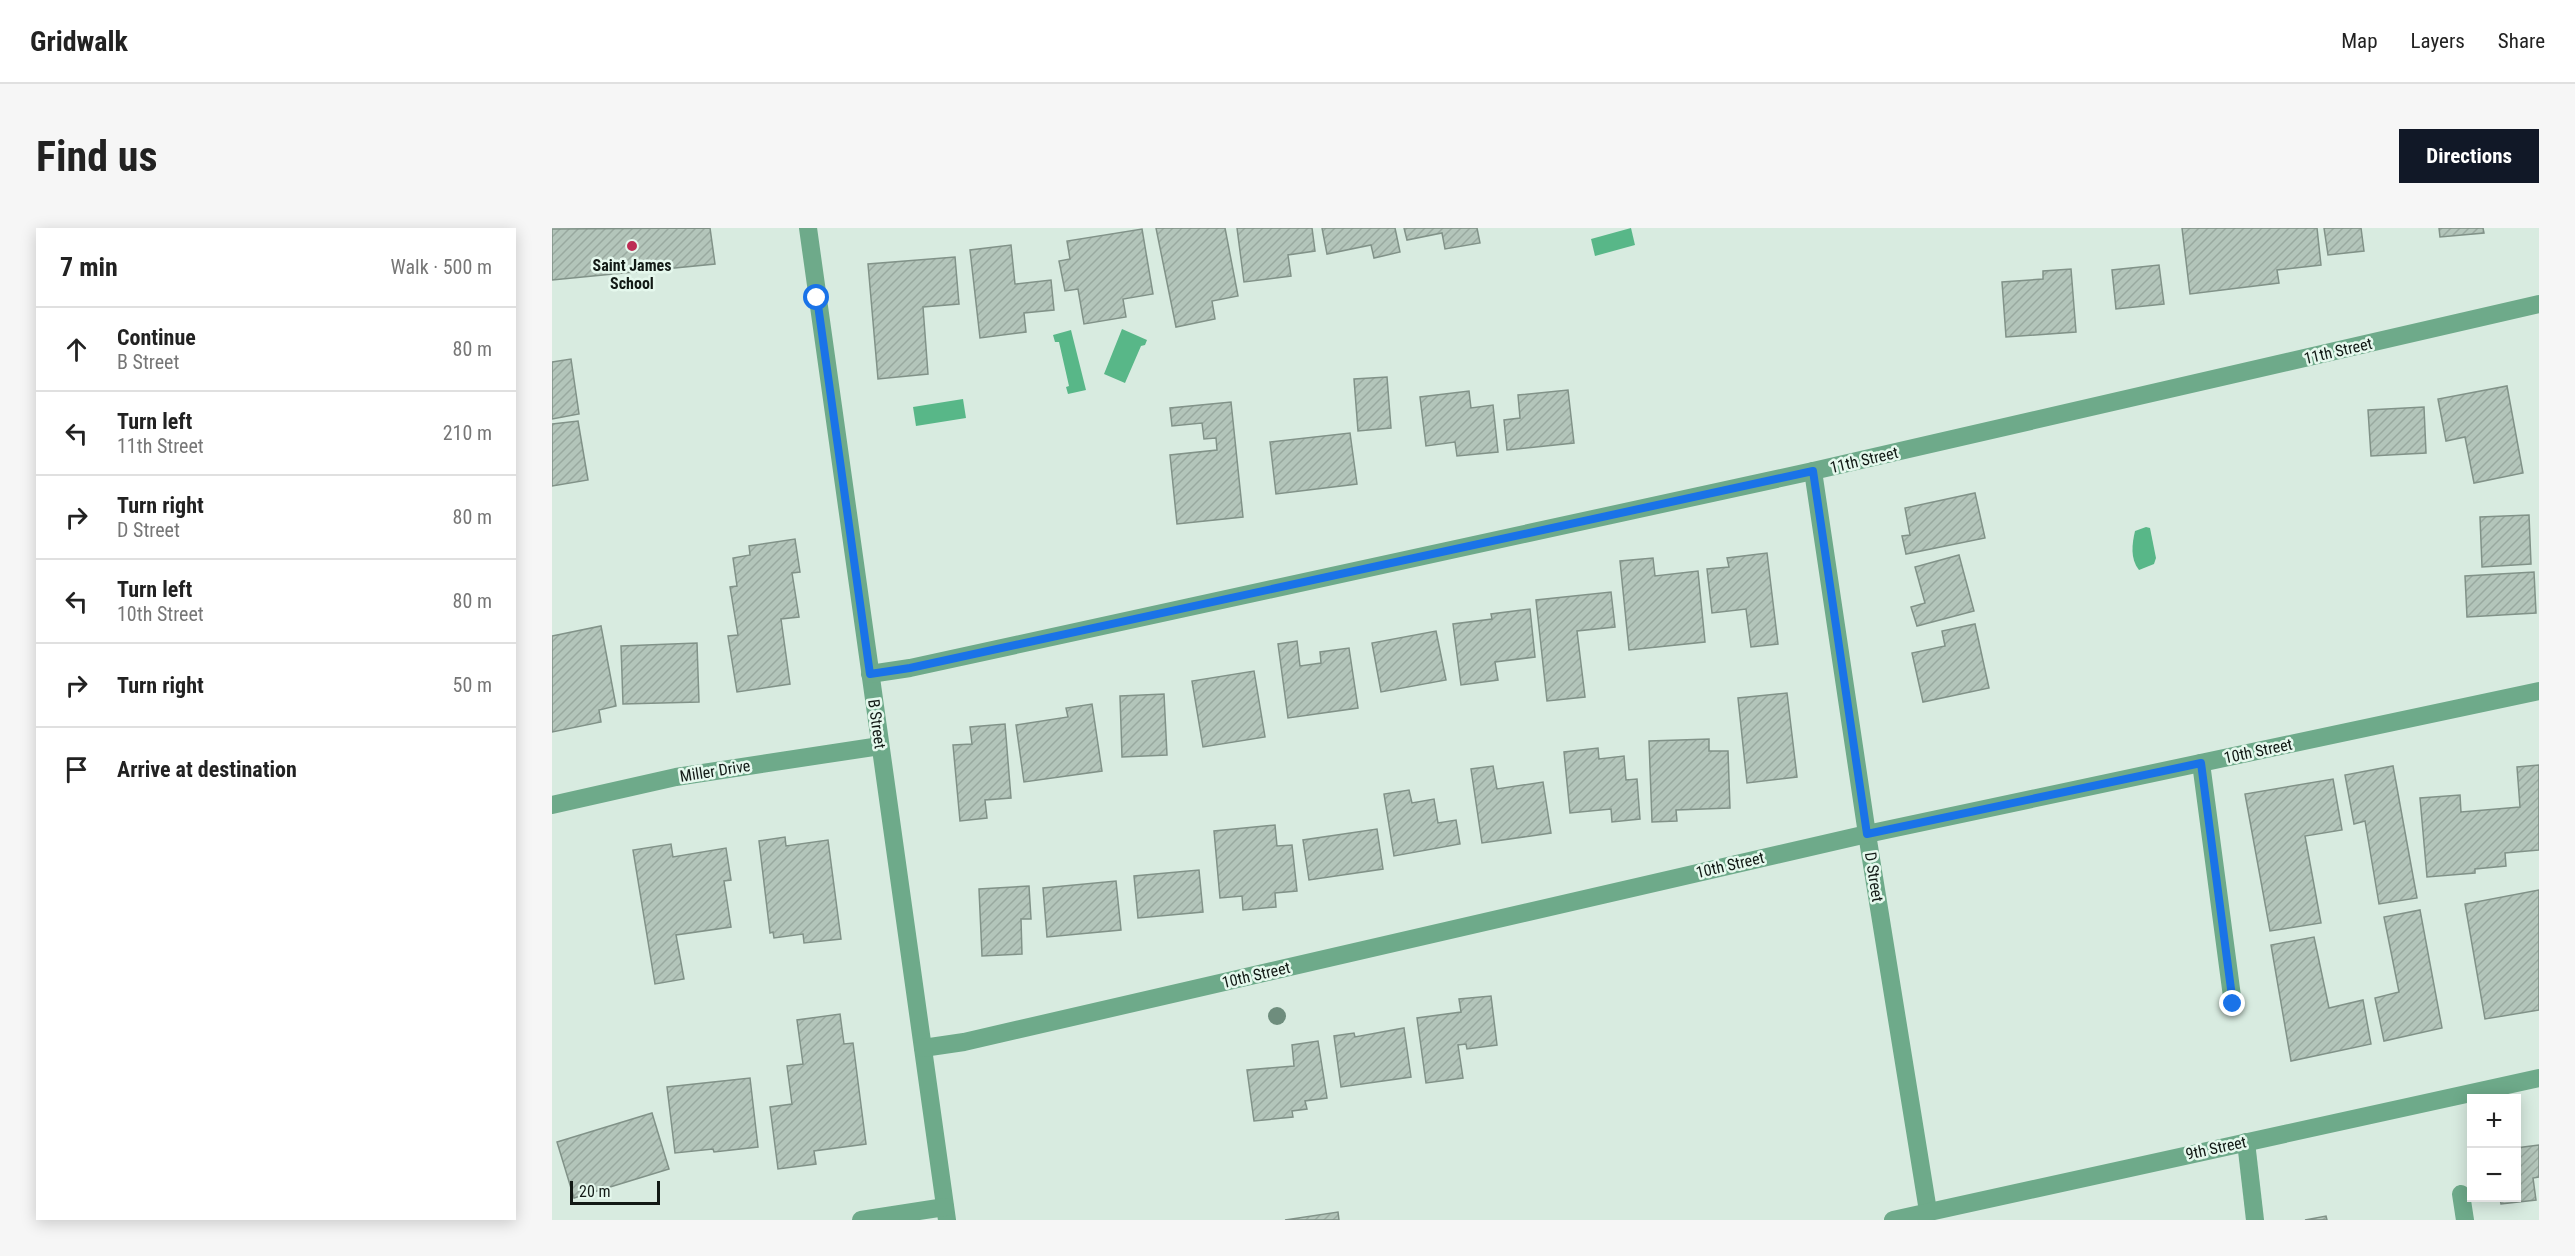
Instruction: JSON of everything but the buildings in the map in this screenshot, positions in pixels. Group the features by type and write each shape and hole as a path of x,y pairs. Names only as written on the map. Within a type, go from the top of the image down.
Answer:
{"street":[{"name":"B Street","path":"808,228 946,1214"},
{"name":"11th Street","path":"870,674 910,668 1813,471 2539,304"},
{"name":"D Street","path":"1813,471 1867,834 1929,1211"},
{"name":"10th Street","path":"923,1048 975,1040 1867,834 2539,691"},
{"name":"Miller Drive","path":"552,804 676,777 880,746"},
{"path":"2201,763 2233,1004"},
{"name":"9th Street","path":"1893,1220 2539,1078"},
{"path":"2246,1142 2255,1220"},
{"path":"2461,1194 2465,1220"},
{"path":"861,1220 946,1214"}],"shaded area":[{"path":"1631,228 1635,245 1595,256 1591,239"},
{"path":"1122,329 1147,340 1145,345 1141,346 1125,383 1104,374"},
{"path":"1071,330 1086,390 1068,394 1066,387 1069,386 1059,342 1055,342 1053,335"},
{"path":"963,399 966,418 916,426 913,407"},
{"path":"2150,528 2156,558 2154,564 2139,570 2133,556 2133,541 2135,531"}],"place":[{"name":"Saint James School","path":"632,246"}],"route":[{"path":"817,298 870,674 910,668 1813,471 1867,834 2201,763 2233,1004"}]}
